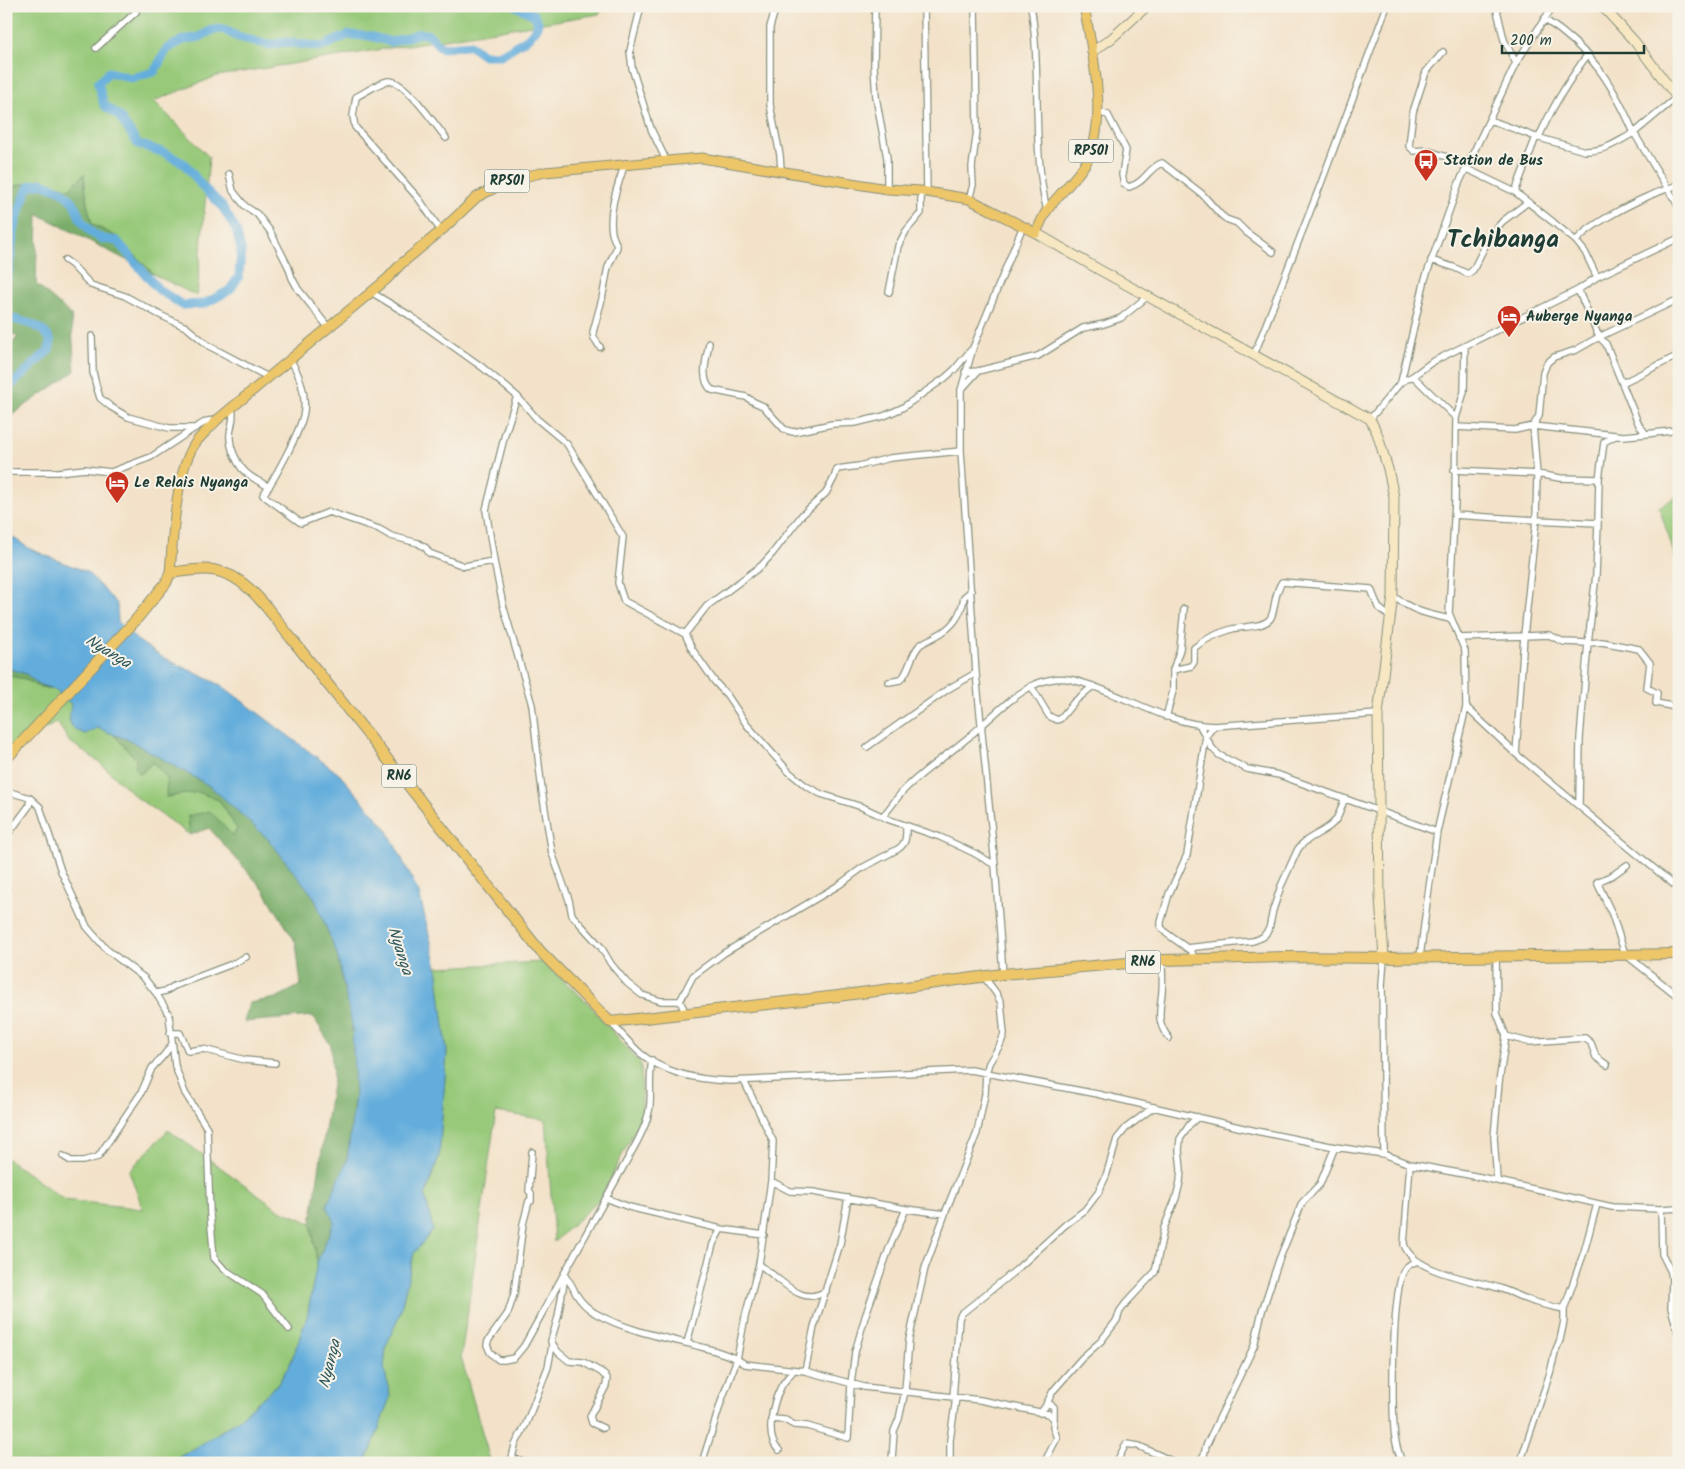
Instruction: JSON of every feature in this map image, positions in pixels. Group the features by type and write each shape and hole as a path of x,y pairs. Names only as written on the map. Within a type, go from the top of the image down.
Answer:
{"highway":[{"name":"RN6","path":"170,573 214,570 233,576 253,592 540,951 610,1022 838,996 1003,974 1162,960 1288,957 1384,958 1679,954"},
{"path":"6,759 135,621 166,583 170,573"}],"main road":[{"name":"RP501","path":"170,573 173,530 184,466 194,444 218,420 268,377 387,279 401,264 441,231 477,197 510,180 544,172 702,158 887,189 924,192 969,199 1036,233 1047,211 1065,191 1086,161 1094,144 1098,95 1084,6"}],"street":[{"path":"96,48 136,12 132,6"},
{"path":"780,170 780,155 770,105 770,27 775,10 782,6"},
{"path":"874,6 876,97 887,158 887,189"},
{"path":"889,292 898,246 906,231 921,213 924,192 924,6"},
{"path":"969,199 973,185 972,168 977,130 975,6"},
{"path":"1030,6 1036,46 1040,158 1043,195 1047,211"},
{"path":"1092,52 1112,38 1147,6"},
{"path":"1254,355 1387,6"},
{"path":"1496,6 1504,40 1516,63"},
{"path":"1401,382 1431,260 1459,183 1516,63 1553,6"},
{"path":"1490,120 1538,137 1585,150 1600,150 1634,133 1678,98 1635,42 1602,6"},
{"path":"640,10 630,51 632,68 652,129 666,160"},
{"path":"1544,18 1568,35 1588,54 1599,69 1634,133 1679,207"},
{"path":"1443,52 1426,72 1413,112 1410,146 1414,151 1426,150 1467,166 1514,192 1576,241 1588,258 1597,277"},
{"path":"1514,192 1548,117 1588,54"},
{"path":"441,231 419,199 355,128 353,116 356,96 388,81 398,82 406,89 446,138"},
{"path":"1098,112 1108,114 1126,150 1122,175 1124,184 1129,187 1138,184 1157,165 1162,163 1202,194 1226,219 1237,222 1246,232 1273,252"},
{"path":"600,347 594,338 593,332 608,267 617,247 612,232 612,215 617,189 625,164"},
{"path":"229,174 233,191 245,206 257,214 270,231 298,289 328,327"},
{"path":"1576,241 1596,224 1650,196 1679,184"},
{"path":"1431,260 1468,274 1473,270 1491,234 1503,221 1528,202"},
{"path":"1003,974 995,865 976,673 961,451 961,390 973,348 1023,226"},
{"path":"1036,233 1370,419 1377,433 1394,497 1392,596 1378,714 1380,898 1384,958 1382,985 1384,1154"},
{"path":"1370,419 1401,382 1432,362 1578,290 1597,277 1679,238"},
{"path":"65,260 91,285 125,296 186,327 209,346 268,377"},
{"path":"1578,290 1599,337 1606,344 1639,424 1646,434"},
{"path":"371,292 409,315 482,367 517,396 537,419 567,444 623,537 618,583 624,601 685,634 692,649 747,725 789,772 806,786 821,794 849,802 890,820 956,844 995,865"},
{"path":"965,372 978,371 1038,356 1083,328 1121,318 1148,296"},
{"path":"1516,754 1524,636 1536,520 1537,474 1533,426 1539,416 1543,374 1547,363 1554,357 1576,350 1599,337 1679,300"},
{"path":"92,336 93,372 100,398 128,417 143,420 155,426 195,428"},
{"path":"709,343 705,367 707,387 712,390 746,397 763,406 784,428 794,432 832,424 855,423 893,412 954,370 973,348"},
{"path":"1420,957 1437,832 1466,707 1465,651 1450,619 1449,602 1454,515 1456,418 1464,392 1465,346"},
{"path":"1622,384 1679,355"},
{"path":"290,359 299,374 304,412 293,441 263,496 301,523 329,512 379,529 391,536 418,543 426,548 429,553 456,564 470,566 494,561"},
{"path":"961,390 978,371"},
{"path":"1413,376 1456,418"},
{"path":"517,396 505,434 486,510 503,605 532,705 542,791 552,853 569,900 572,915 602,947 622,977 642,996 660,1001 680,1001"},
{"path":"232,408 234,419 230,433 230,444 235,456 248,475 269,487"},
{"path":"6,472 58,472 85,469 111,472 151,457 195,428 207,422 218,420"},
{"path":"1456,427 1515,430 1533,426 1624,436"},
{"path":"1579,805 1580,738 1588,643 1595,589 1599,478 1604,442 1616,436 1667,433 1679,430"},
{"path":"685,634 707,606 761,566 802,515 826,493 837,469 859,466 890,458 961,451"},
{"path":"1454,470 1537,474 1560,478 1599,478"},
{"path":"1454,515 1598,523"},
{"path":"1173,670 1191,666 1194,662 1194,648 1202,640 1231,630 1264,623 1271,618 1277,589 1282,582 1371,589 1378,607 1390,617"},
{"path":"889,682 903,677 919,646 947,630 957,619 962,609 964,597 971,591"},
{"path":"1392,596 1404,605 1423,614 1450,619"},
{"path":"1166,716 1173,691 1173,670 1180,649 1184,608"},
{"path":"1459,638 1548,635 1564,642 1602,642 1639,649 1650,663 1648,688 1657,693 1656,703 1676,707"},
{"path":"867,747 948,689 976,673"},
{"path":"884,816 912,783 1010,700 1045,680 1056,678 1071,679 1094,686 1166,716 1200,726 1378,714"},
{"path":"1032,686 1049,716 1057,720 1083,693 1094,686"},
{"path":"1466,707 1516,754 1679,889"},
{"path":"1200,726 1212,748 1219,755"},
{"path":"1195,959 1191,951 1166,933 1162,928 1161,922 1169,894 1187,855 1206,736 1214,726"},
{"path":"1204,750 1247,769 1279,775 1437,832"},
{"path":"6,791 30,798 40,807 61,870 87,927 106,949 144,978 169,1015 175,1066 185,1093 207,1128 210,1215 214,1258 224,1269 262,1294 289,1329"},
{"path":"6,836 29,806 30,798"},
{"path":"1186,948 1252,941 1263,937 1269,929 1272,910 1298,849 1302,843 1331,825 1338,818 1344,800"},
{"path":"680,1001 693,976 724,953 839,885 862,868 903,846 906,840 906,826"},
{"path":"1627,865 1613,875 1597,882 1612,914 1625,954 1679,997"},
{"path":"6,884 7,890"},
{"path":"1496,956 1497,1013 1506,1036 1498,1082 1494,1137 1497,1180"},
{"path":"156,994 246,957"},
{"path":"1162,960 1160,1015 1162,1029 1169,1038"},
{"path":"889,1463 892,1460 894,1431 899,1420 905,1391 909,1340 925,1268 977,1133 985,1094 986,1073 1004,1034 1001,1003 984,977"},
{"path":"680,1001 686,1012"},
{"path":"610,1022 641,1053 652,1060 680,1074 712,1081 880,1076 970,1070 1154,1107 1335,1147 1384,1154 1410,1164 1497,1180 1612,1207 1679,1208"},
{"path":"170,1033 180,1033 188,1051 203,1049 245,1060 275,1063"},
{"path":"1506,1036 1528,1042 1584,1038 1591,1043 1596,1057 1607,1065"},
{"path":"63,1156 72,1161 83,1161 98,1157 141,1093 152,1068 172,1044"},
{"path":"532,1152 528,1191 531,1193 531,1201 529,1201 523,1224 514,1294 508,1313 488,1341 488,1348 499,1360 509,1360 519,1354 644,1127 650,1104 649,1076 652,1060"},
{"path":"702,1463 737,1359 744,1317 764,1235 772,1181 773,1141 744,1081"},
{"path":"950,1463 950,1440 959,1319 961,1314 1016,1270 1085,1210 1098,1193 1106,1176 1117,1139 1126,1128 1154,1107"},
{"path":"1040,1412 1053,1391 1082,1358 1101,1341 1117,1320 1120,1311 1126,1303 1155,1272 1164,1228 1180,1182 1180,1139 1190,1124 1198,1117"},
{"path":"1198,1463 1204,1455 1206,1446 1254,1346 1262,1311 1279,1260 1302,1203 1320,1184 1335,1147"},
{"path":"1410,1164 1404,1244 1408,1254 1417,1261 1448,1274 1501,1289 1534,1302 1564,1309"},
{"path":"772,1181 790,1191 813,1192 945,1214"},
{"path":"606,1198 629,1207 721,1229 764,1235"},
{"path":"805,1371 814,1328 840,1244 848,1198"},
{"path":"1520,1463 1548,1381 1560,1340 1564,1321 1564,1309 1584,1252 1597,1204"},
{"path":"771,1419 785,1420 794,1425 807,1426 848,1438 855,1352 890,1246 906,1209"},
{"path":"1661,1209 1662,1254 1671,1272 1671,1308 1679,1335"},
{"path":"687,1344 713,1244 721,1229"},
{"path":"1402,1463 1394,1437 1393,1394 1397,1299 1408,1254"},
{"path":"1405,1268 1417,1261"},
{"path":"758,1264 787,1288 802,1295 810,1297 826,1291"},
{"path":"508,1463 512,1458 515,1445 526,1424 548,1367 552,1346 551,1341 558,1318 567,1267"},
{"path":"566,1278 584,1305 595,1312 630,1328 737,1359 745,1364 805,1371 864,1387 980,1400 1040,1412 1052,1416 1054,1419"},
{"path":"551,1341 558,1352 565,1358 572,1362 583,1362 601,1372 607,1378 606,1386 590,1416 592,1422 603,1428"},
{"path":"780,1450 772,1440 771,1419 781,1386 793,1371"},
{"path":"851,1394 864,1387"},
{"path":"1044,1463 1057,1438 1053,1426 1054,1407 1047,1402"},
{"path":"1116,1463 1126,1444 1139,1446 1176,1463"},
{"path":"512,1458 526,1463"}],"green space":[{"path":"6,6 607,6 599,14 217,76 154,101 209,157 197,296 155,275 117,237 92,224 87,204 84,174 69,189 42,180 14,186 6,229"},
{"path":"84,174 87,204 92,224 117,237 155,275 38,214 36,284 71,315 75,371 6,419 6,352 18,336 6,332 6,229 14,186 42,180 69,189"},
{"path":"1679,495 1679,569 1659,507"},
{"path":"6,668 26,674 38,684 56,690 37,686 25,679 6,675"},
{"path":"6,675 25,679 37,686 56,690 72,704 69,721 85,734 97,728 113,734 136,759 141,774 153,762 167,778 167,797 198,792 219,800 237,829 233,836 188,816 190,835 136,797 99,762 69,741 57,722 6,751"},
{"path":"113,734 131,741 211,787 268,839 314,897 337,954 352,1025 355,1095 347,1161 327,1205 334,1222 317,1262 311,1223 333,1078 331,1046 313,1016 244,1022 249,1003 276,998 301,985 296,943 263,889 209,828 190,835 188,816 210,811 233,836 237,829 219,800 198,792 166,797 167,778 153,762 140,774 135,768 136,759"},
{"path":"543,962 587,1002 641,1064 642,1116 600,1199 554,1242 546,1120 496,1112 461,1357 490,1460 489,1463 364,1463 371,1450 390,1397 384,1367 386,1346 400,1313 414,1253 433,1230 425,1196 439,1156 447,1052 437,967"},
{"path":"168,1130 280,1210 311,1223 317,1262 307,1317 291,1362 278,1384 239,1419 169,1463 6,1463 6,1158 65,1200 143,1209 129,1171"}],"water":[{"name":"Nyanga","path":"6,533 30,549 87,572 117,604 118,622 137,640 162,657 221,685 339,774 387,829 419,893 437,967 447,1052 439,1156 425,1196 433,1230 414,1253 400,1313 386,1346 384,1367 390,1397 371,1450 364,1463 169,1463 239,1419 278,1384 291,1362 307,1317 317,1262 334,1222 327,1205 347,1161 355,1095 352,1025 337,954 314,897 268,839 211,787 131,741 97,728 85,734 75,729 70,723 71,704 56,690 38,684 26,674 6,668"}],"waterway":[{"path":"6,279 15,227 22,202 29,186 42,183 62,191 74,203 81,220 92,233 103,239 117,241 158,289 182,305 204,304 230,290 239,276 241,249 236,230 222,206 201,185 185,164 165,153 138,144 119,116 104,105 98,83 109,72 131,78 154,72 167,49 183,40 200,37 212,30 223,29 238,37 269,45 285,42 321,47 348,35 370,36 391,42 420,33 429,35 441,48 470,45 484,55 501,55 528,38 536,29 538,22 534,15 516,6"},
{"path":"6,317 38,327 51,341 49,350 6,390"}],"place":[{"name":"Station de Bus","path":"1426,182"},
{"name":"Auberge Nyanga","path":"1509,338"},
{"name":"Le Relais Nyanga","path":"117,504"}],"district":[{"name":"Tchibanga","path":"1503,240"}]}
